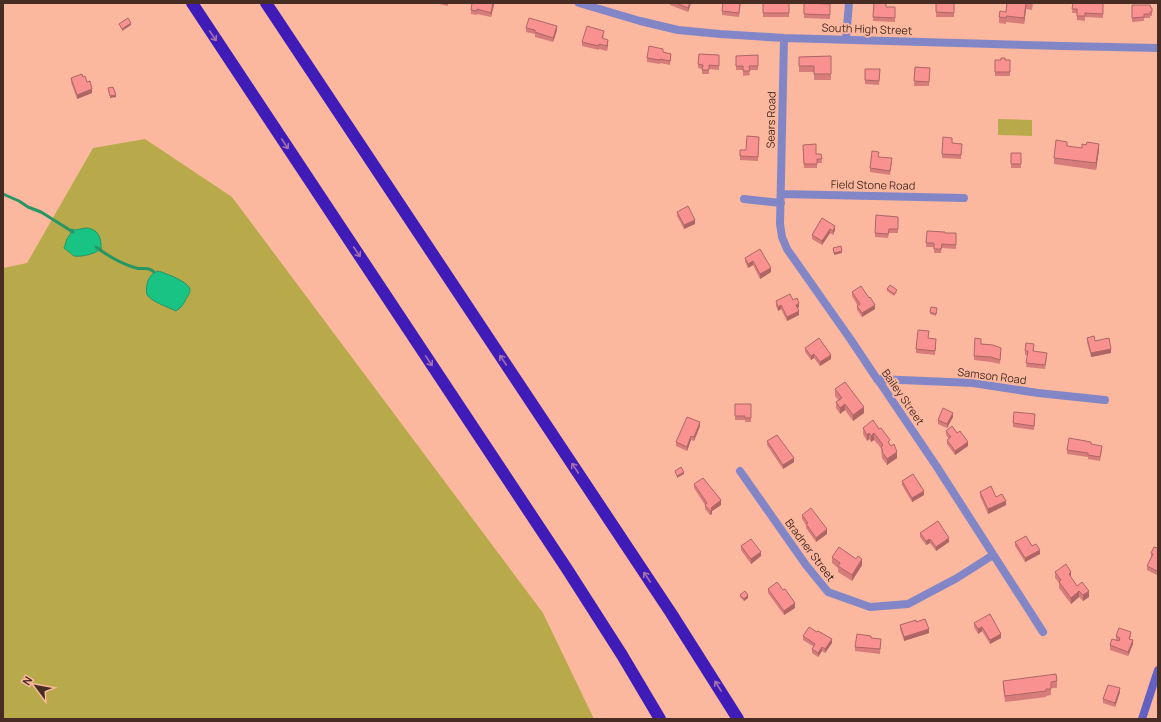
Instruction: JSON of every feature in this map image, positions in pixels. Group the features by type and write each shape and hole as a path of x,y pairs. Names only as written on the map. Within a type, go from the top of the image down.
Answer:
{"highway":[{"path":"192,3 567,569 622,655 660,719"},
{"path":"266,3 671,613 738,719"},
{"path":"272,3 281,25"}],"main road":[{"path":"1142,719 1158,670"}],"street":[{"name":"South High Street","path":"580,3 640,21 678,30 784,38 1158,48"},
{"path":"846,39 849,3"},
{"name":"Sears Road","path":"781,203 784,38"},
{"name":"Field Stone Road","path":"781,194 964,198"},
{"path":"744,200 781,203"},
{"name":"Bailey Street","path":"781,203 780,224 782,237 787,249 937,467 1043,632"},
{"name":"Samson Road","path":"877,379 972,383 1038,393 1105,400"},
{"name":"Bradner Street","path":"740,471 806,565 828,592 870,607 908,604 957,578 993,555"}],"shaded area":[{"path":"998,119 1032,120 1032,136 998,135"},
{"path":"145,139 232,197 543,613 594,719 3,719 3,268 27,263 93,148"},
{"path":"90,228 96,232 100,238 101,249 88,255 74,256 64,248 71,233 70,231 71,229 75,230"},
{"path":"158,271 177,278 189,287 189,294 182,306 176,311 157,302 147,295 146,288 148,281 152,275"}],"building":[{"path":"472,3 493,3 491,13 477,9 477,11 471,10"},
{"path":"676,3 690,3 688,8"},
{"path":"723,3 740,3 739,13 722,11"},
{"path":"763,3 789,3 789,13 763,13"},
{"path":"804,3 830,4 830,15 804,14"},
{"path":"874,3 886,3 886,7 895,7 895,18 873,17"},
{"path":"936,3 954,3 954,13 936,12"},
{"path":"1007,3 1026,3 1024,18 1006,16 1006,18 999,17 1000,11 1006,12"},
{"path":"1073,3 1103,3 1103,14 1085,13 1085,16 1077,16 1077,9 1072,9"},
{"path":"1132,5 1150,5 1152,12 1150,12 1150,14 1144,14 1144,17 1132,18"},
{"path":"128,18 131,23 122,29 119,24"},
{"path":"529,18 557,26 553,38 535,32 535,30 526,28"},
{"path":"587,26 604,31 602,38 608,40 607,46 599,44 599,46 582,42"},
{"path":"649,46 663,49 663,52 671,54 670,61 647,58"},
{"path":"699,54 719,55 719,66 709,65 709,70 702,70 703,65 698,64"},
{"path":"758,55 758,66 749,66 750,71 743,71 743,66 736,66 736,56"},
{"path":"831,56 831,74 814,74 814,66 799,66 799,57"},
{"path":"1001,58 1010,60 1010,72 995,72 995,60 1001,60"},
{"path":"915,67 930,68 929,82 914,81"},
{"path":"865,69 880,69 879,81 865,80"},
{"path":"82,74 83,77 85,76 87,82 90,81 92,89 77,95 71,78"},
{"path":"113,87 116,95 110,96 108,88"},
{"path":"747,136 759,137 758,157 740,156 740,150 746,150"},
{"path":"943,137 952,138 952,143 962,144 961,155 942,154"},
{"path":"1056,140 1067,142 1067,146 1082,148 1082,144 1086,145 1087,142 1099,144 1096,163 1054,158"},
{"path":"816,144 816,154 821,154 822,159 817,159 817,164 804,164 803,145"},
{"path":"872,151 879,152 878,157 892,158 890,171 870,168"},
{"path":"1011,153 1021,153 1021,164 1011,164"},
{"path":"688,206 695,220 684,225 677,212"},
{"path":"876,215 898,217 898,229 889,229 888,234 875,233"},
{"path":"822,218 835,226 833,231 830,229 822,241 812,235"},
{"path":"927,231 956,233 956,245 942,244 941,249 934,249 934,243 926,243"},
{"path":"841,246 842,251 834,253 833,248"},
{"path":"760,249 771,268 760,274 753,261 748,264 745,258"},
{"path":"890,285 897,290 894,294 887,289"},
{"path":"861,286 875,305 862,313 857,306 860,304 852,292"},
{"path":"790,294 793,300 797,298 799,303 796,305 799,311 787,317 781,305 778,307 776,301"},
{"path":"931,307 937,308 936,314 930,312"},
{"path":"918,330 929,331 928,338 936,339 935,351 916,349"},
{"path":"1094,336 1095,341 1109,338 1111,349 1091,353 1087,338"},
{"path":"819,338 831,355 820,362 814,354 811,356 805,348"},
{"path":"975,338 981,339 981,344 993,345 1001,348 1000,360 991,357 974,356"},
{"path":"1026,343 1034,344 1033,351 1047,353 1045,365 1026,363 1028,351 1025,351"},
{"path":"845,382 864,407 853,415 845,404 840,408 836,402 842,398 835,389"},
{"path":"735,404 751,404 751,418 745,418 745,416 735,416"},
{"path":"943,408 953,413 947,424 938,420"},
{"path":"1014,412 1035,414 1034,426 1013,423"},
{"path":"687,417 700,422 694,437 691,436 687,447 676,442"},
{"path":"873,420 879,429 881,428 890,440 888,442 891,446 894,444 897,452 887,459 882,452 881,447 883,445 874,433 871,436 869,433 867,435 863,428"},
{"path":"952,426 957,433 960,431 968,442 955,451 947,440 951,437 946,431"},
{"path":"777,435 794,458 783,465 767,441"},
{"path":"1069,438 1091,442 1091,444 1102,446 1100,457 1088,455 1088,453 1067,450"},
{"path":"681,467 684,472 677,476 675,471"},
{"path":"913,474 924,491 912,498 902,481"},
{"path":"703,478 721,500 711,508 712,510 710,511 705,505 707,503 694,484"},
{"path":"991,486 996,497 1002,494 1006,501 988,509 980,492"},
{"path":"811,508 827,529 816,538 806,524 808,523 802,515"},
{"path":"938,521 949,538 936,547 930,539 926,541 920,533"},
{"path":"1026,536 1032,546 1036,544 1040,550 1025,558 1015,542"},
{"path":"751,539 761,552 751,559 741,546"},
{"path":"839,547 856,559 858,556 862,559 852,575 838,566 840,563 832,557"},
{"path":"1154,547 1158,548 1157,571 1147,566 1153,554 1151,553"},
{"path":"1066,564 1071,572 1069,574 1077,586 1082,582 1089,591 1083,595 1079,591 1071,598 1059,582 1061,580 1055,572"},
{"path":"777,582 783,590 785,589 795,603 784,611 768,589"},
{"path":"745,591 748,595 744,599 740,595"},
{"path":"990,614 1001,634 990,640 982,627 978,629 974,623"},
{"path":"925,619 929,629 904,637 900,625"},
{"path":"809,627 832,639 825,649 822,647 818,653 812,649 815,644 803,636"},
{"path":"1119,628 1131,632 1129,639 1133,640 1128,652 1110,645 1112,639 1119,641 1120,638 1116,636"},
{"path":"857,634 881,639 880,649 855,647"},
{"path":"1056,674 1057,681 1051,682 1051,689 1046,689 1046,691 1005,696 1003,681"},
{"path":"1108,685 1120,688 1115,703 1103,699"}],"waterway":[{"path":"3,194 41,212 73,232"},
{"path":"96,247 110,257 126,264 136,268 150,269 154,272"}]}
